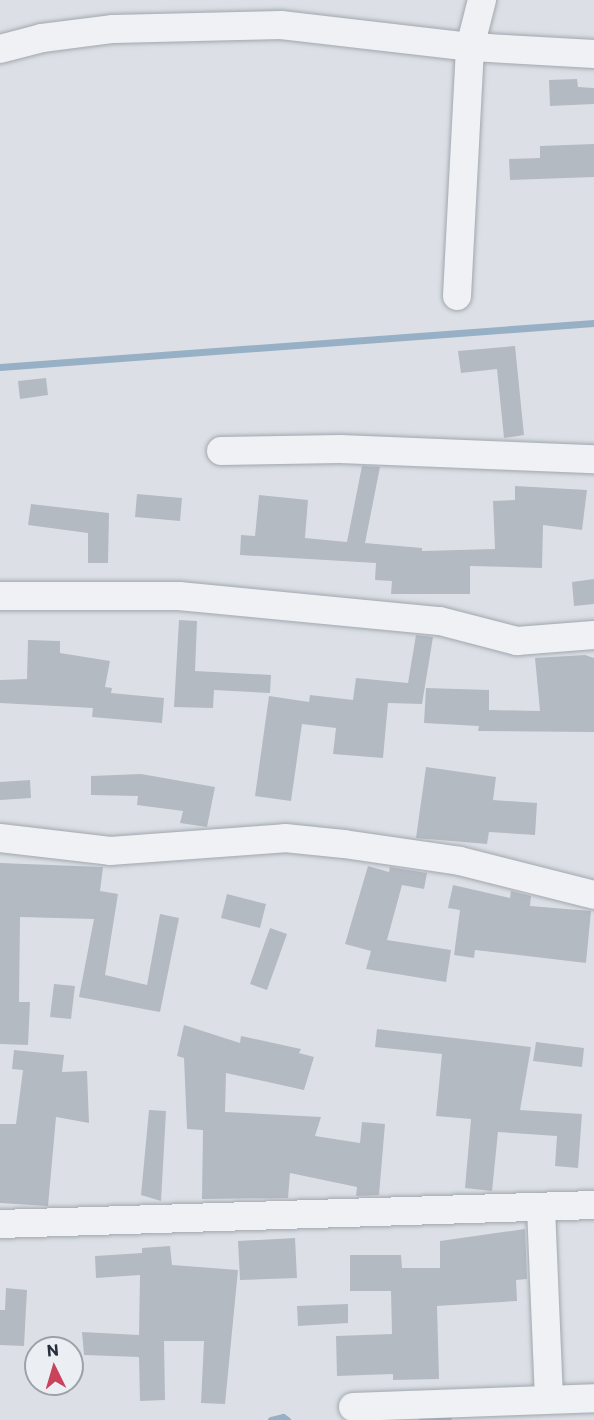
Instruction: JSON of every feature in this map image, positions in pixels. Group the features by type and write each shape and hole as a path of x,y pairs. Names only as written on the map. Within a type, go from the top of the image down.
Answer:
{"street":[{"path":"457,296 470,47 483,0"},
{"path":"0,49 42,38 113,29 281,25 470,47 594,54"},
{"path":"221,451 340,449 594,459"},
{"path":"0,596 179,596 440,621 517,641 594,635"},
{"path":"0,838 110,851 233,840 285,838 460,861 594,896"},
{"path":"0,1224 594,1205"},
{"path":"541,1208 549,1398"},
{"path":"353,1407 594,1398"}],"building":[{"path":"577,79 578,87 594,88 594,104 550,106 549,80"},
{"path":"594,144 594,177 510,180 509,159 540,158 540,146"},
{"path":"515,346 524,435 504,438 497,369 461,373 458,351"},
{"path":"46,378 48,395 20,399 18,381"},
{"path":"362,466 380,467 365,543 422,548 422,551 495,549 493,501 515,500 515,486 587,490 582,530 543,525 542,568 470,566 470,594 391,594 392,581 375,580 376,563 240,555 241,535 255,536 259,495 308,500 305,538 347,542"},
{"path":"137,494 182,498 180,521 135,517"},
{"path":"31,504 109,513 108,563 88,563 88,533 28,525"},
{"path":"594,579 594,604 574,606 572,582"},
{"path":"179,620 197,621 195,671 271,675 270,693 214,690 213,708 174,707"},
{"path":"416,635 433,637 422,704 388,703 383,758 333,754 336,728 302,724 291,801 255,796 269,696 309,702 310,695 353,700 356,678 408,683"},
{"path":"28,640 60,641 60,653 110,661 105,687 112,688 111,693 164,698 162,723 92,717 93,708 0,703 0,680 27,679"},
{"path":"585,655 594,658 594,732 478,731 479,726 424,723 426,688 489,690 489,710 540,711 535,658"},
{"path":"426,767 496,777 493,800 537,803 535,835 489,832 487,844 416,838"},
{"path":"141,774 215,787 207,827 180,823 183,811 137,805 138,796 91,795 91,776"},
{"path":"30,780 31,798 0,800 0,782"},
{"path":"0,863 103,867 100,891 118,894 105,975 147,985 160,914 179,918 160,1012 79,997 94,919 20,917 19,1002 30,1002 28,1045 0,1044"},
{"path":"368,866 389,872 390,867 427,873 424,889 402,885 387,940 451,950 446,982 366,969 371,951 345,944"},
{"path":"453,885 510,898 511,891 531,896 530,906 591,911 586,963 475,950 474,958 454,955 460,910 448,908"},
{"path":"227,894 266,904 260,928 221,918"},
{"path":"270,928 287,934 267,990 250,984"},
{"path":"54,984 75,986 71,1019 50,1017"},
{"path":"184,1025 240,1043 241,1036 301,1049 299,1053 314,1057 304,1090 226,1073 225,1112 321,1117 315,1136 360,1143 362,1122 385,1124 379,1195 356,1196 357,1187 290,1173 288,1198 202,1199 203,1130 187,1129 184,1058 177,1056"},
{"path":"377,1029 531,1047 520,1110 582,1114 578,1168 555,1166 557,1136 498,1132 492,1191 465,1188 471,1119 436,1116 442,1054 375,1047"},
{"path":"536,1042 584,1048 582,1067 533,1061"},
{"path":"14,1050 64,1055 62,1072 87,1071 89,1123 56,1117 48,1206 0,1203 0,1124 16,1124 23,1070 12,1069"},
{"path":"149,1110 166,1111 161,1201 141,1195"},
{"path":"525,1229 527,1279 516,1280 517,1301 437,1306 439,1379 393,1380 393,1374 337,1376 336,1336 392,1334 391,1291 350,1291 350,1255 401,1255 402,1268 440,1268 440,1241"},
{"path":"295,1238 297,1278 240,1280 238,1241"},
{"path":"170,1246 172,1265 238,1270 225,1404 201,1403 204,1341 164,1341 165,1400 140,1401 139,1357 84,1355 82,1332 139,1335 140,1275 96,1278 95,1256 142,1253 142,1248"},
{"path":"6,1288 27,1290 24,1346 0,1345 0,1310 5,1310"},
{"path":"348,1304 348,1323 298,1326 297,1306"}],"waterway":[{"path":"0,367 594,323"},
{"path":"271,1420 283,1417 287,1420"},
{"path":"422,1420 448,1417"}]}
